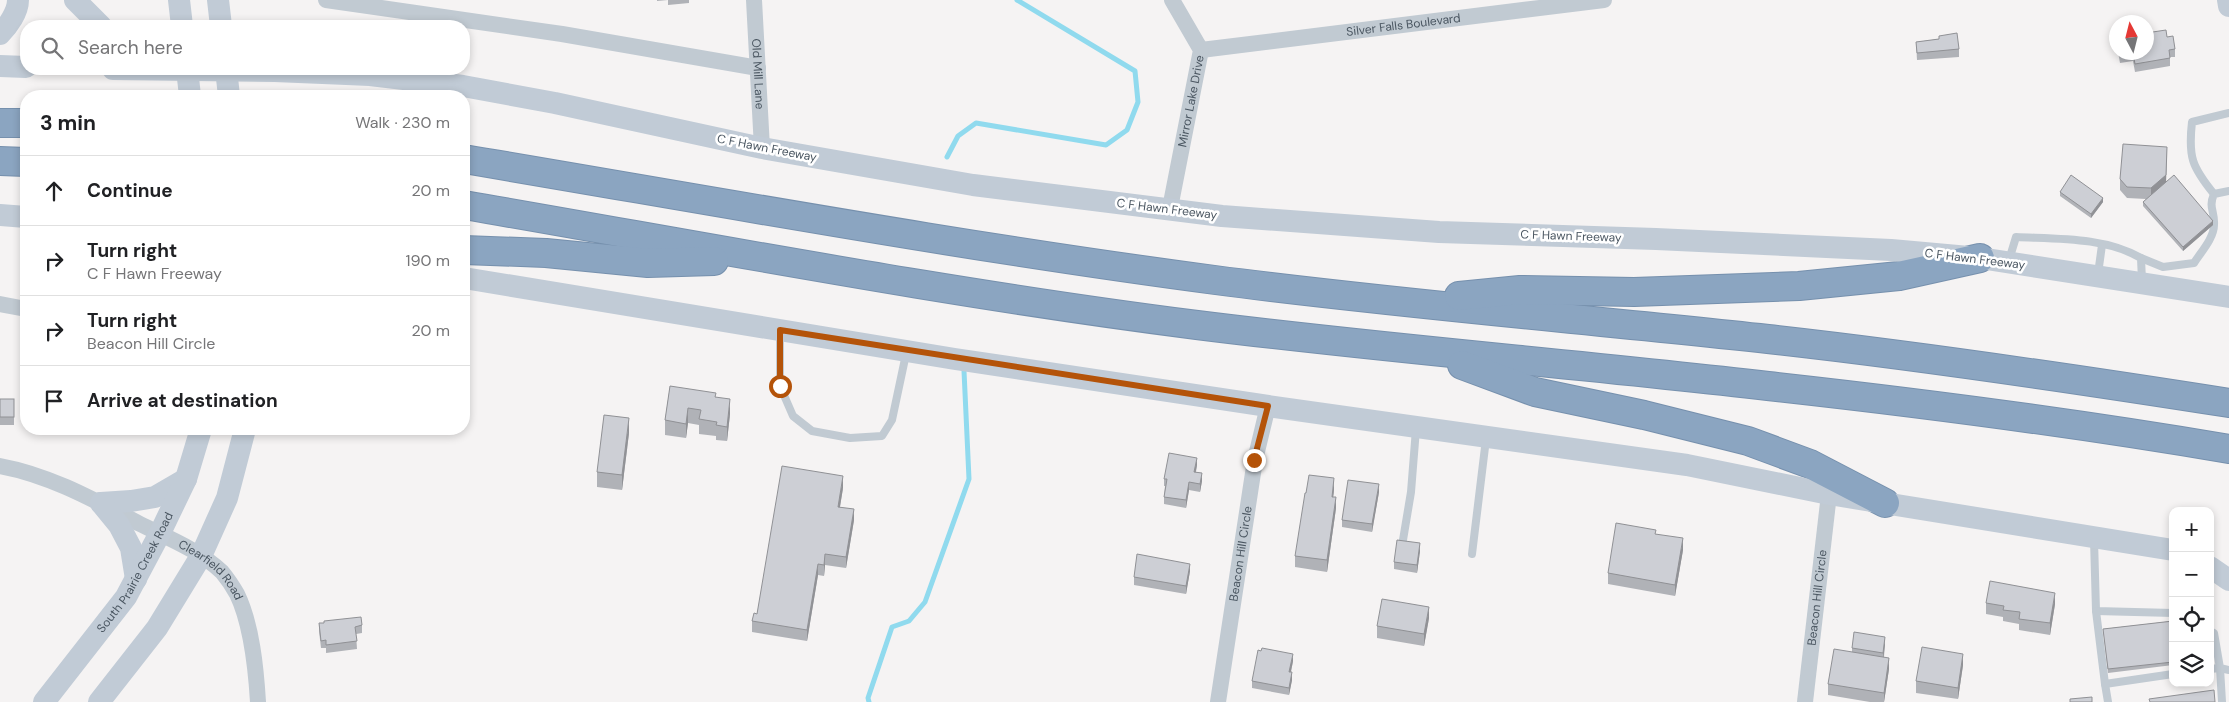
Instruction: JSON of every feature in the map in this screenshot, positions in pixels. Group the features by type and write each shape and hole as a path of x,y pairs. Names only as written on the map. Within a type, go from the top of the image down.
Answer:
{"highway":[{"path":"0,123 20,123"},
{"path":"470,160 1068,260 1228,282 1402,302 1895,355 2229,403"},
{"path":"0,161 20,162"},
{"path":"470,206 768,259 1062,306 1195,325 1425,352 1777,387 2014,416 2229,448"},
{"path":"470,250 546,253 648,263 768,259"},
{"path":"1402,302 1520,290 1634,292 1798,286 1899,276 1980,258"},
{"path":"1425,352 1535,392 1644,415 1748,441 1810,464 1885,503"}],"main road":[{"path":"0,34 18,7 18,0"},
{"path":"75,0 80,8 94,20"},
{"path":"179,0 181,20"},
{"path":"218,0 220,20"},
{"path":"2228,0 2229,6"},
{"path":"0,66 20,67"},
{"path":"188,75 189,90"},
{"path":"227,75 228,90"},
{"name":"C F Hawn Freeway","path":"370,75 463,86 555,103 762,148 973,185 1170,208 1222,216 1439,232 1891,250 1980,258 2229,297"},
{"path":"0,215 20,217"},
{"path":"470,279 906,351 1417,428 1687,466 1829,494 2169,549"},
{"name":"South Prairie Creek Road","path":"44,702 126,597 186,479 199,435"},
{"path":"99,702 158,628 201,556 227,498 243,435"},
{"path":"101,503 155,497 186,479"},
{"path":"101,503 119,525 131,548 136,579"},
{"path":"2214,557 2229,559"},
{"path":"2214,570 2229,580"}],"street":[{"path":"326,0 465,20"},
{"name":"Old Mill Lane","path":"754,0 762,148"},
{"name":"Mirror Lake Drive","path":"1170,208 1201,50 1172,0"},
{"name":"Silver Falls Boulevard","path":"1201,50 1604,0"},
{"path":"470,21 562,34 758,68"},
{"path":"0,304 20,308"},
{"name":"Beacon Hill Circle","path":"1218,702 1254,460 1268,406"},
{"name":"Clearfield Road","path":"0,466 48,481 101,503 183,544 222,573 237,595 253,651 258,702"},
{"name":"Beacon Hill Circle","path":"1805,702 1829,494"}],"lane":[{"path":"2214,194 2197,174 2189,148 2192,122 2229,113"},
{"path":"2214,194 2229,191"},
{"path":"2008,262 2016,237 2078,240 2128,250 2141,258 2163,267 2194,263 2211,235 2214,225 2210,204 2214,194"},
{"path":"2097,276 2102,245"},
{"path":"2141,258 2142,284"},
{"path":"780,330 780,386 793,416 812,432 850,438 882,436 892,420 906,351"},
{"path":"1402,546 1411,492 1417,428"},
{"path":"1472,554 1487,437"},
{"path":"2094,537 2096,611 2108,702"},
{"path":"2096,611 2169,613"},
{"path":"2214,633 2220,668 2222,702"},
{"path":"2214,669 2229,670"},
{"path":"2105,684 2169,675"}],"building":[{"path":"2166,30 2167,37 2173,36 2175,49 2169,50 2170,58 2135,64 2134,60 2154,60 2154,32"},
{"path":"1957,33 1959,49 1917,53 1916,42 1939,39 1939,36"},
{"path":"2123,144 2167,147 2166,175 2151,188 2127,187 2120,179"},
{"path":"2071,175 2103,198 2091,214 2060,192"},
{"path":"2174,175 2213,221 2183,247 2143,202"},
{"path":"670,386 716,393 715,397 730,399 727,427 716,425 717,422 699,419 701,410 688,408 686,424 665,420"},
{"path":"0,399 14,399 14,417 0,417"},
{"path":"604,415 629,418 622,475 597,472"},
{"path":"1169,453 1197,458 1194,472 1202,473 1200,484 1189,482 1186,500 1164,497 1167,479 1164,479"},
{"path":"782,466 843,476 838,507 854,509 846,557 825,554 824,565 818,564 807,630 752,621 754,613 757,614"},
{"path":"1309,475 1334,478 1332,497 1336,497 1327,560 1295,556"},
{"path":"1348,480 1379,484 1372,524 1342,520"},
{"path":"1616,523 1656,530 1655,534 1683,538 1675,585 1608,573"},
{"path":"1397,540 1420,543 1417,565 1394,562"},
{"path":"1137,554 1190,564 1186,586 1134,577"},
{"path":"1990,581 2055,593 2050,623 2019,619 2020,612 2003,610 2004,606 1986,603"},
{"path":"1382,599 1429,607 1424,634 1377,626"},
{"path":"361,617 362,625 355,627 357,641 326,645 326,640 321,641 319,623"},
{"path":"2169,621 2169,662 2108,669 2103,629"},
{"path":"1854,632 1885,637 1883,653 1852,648"},
{"path":"1922,647 1963,654 1958,688 1916,681"},
{"path":"1262,648 1293,654 1289,672 1292,672 1289,688 1252,681 1258,650 1261,651"},
{"path":"1834,649 1889,658 1884,693 1828,684"},
{"path":"2214,690 2215,702 2150,702 2149,699"},
{"path":"2092,697 2092,702 2070,702 2070,699"}],"waterway":[{"path":"947,157 958,136 976,123 1106,145 1127,130 1138,102 1135,71 1017,0"},
{"path":"869,702 868,698 892,627 909,621 925,602 969,479 964,371"}],"route":[{"path":"780,386 780,330 955,359 1268,406 1254,460"}]}
